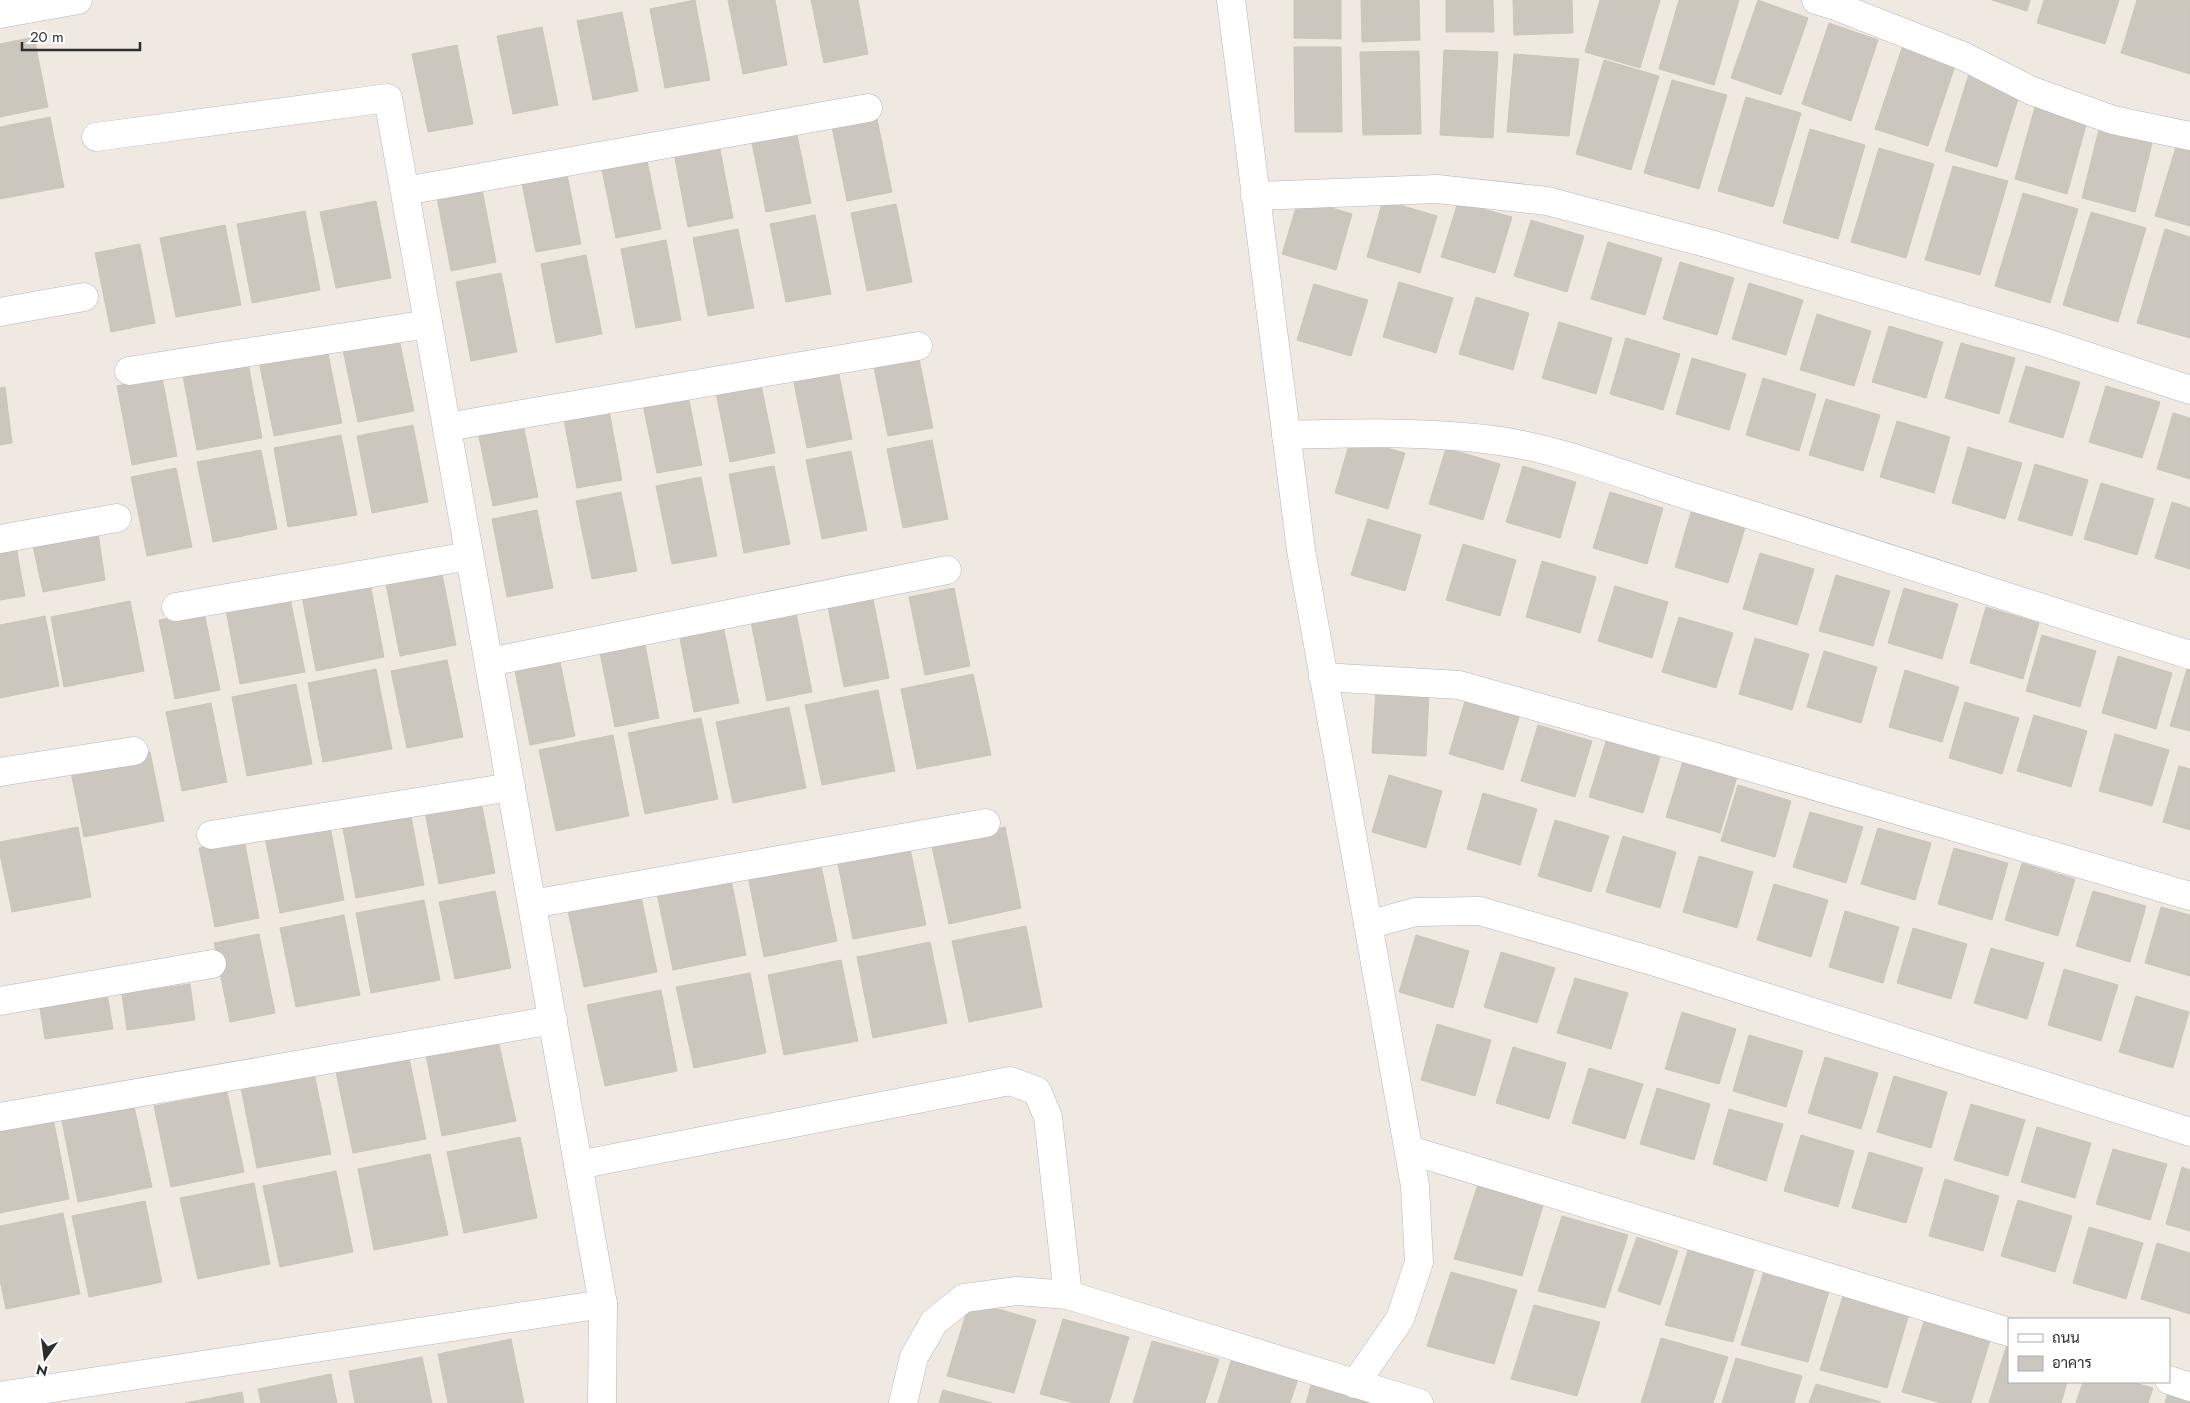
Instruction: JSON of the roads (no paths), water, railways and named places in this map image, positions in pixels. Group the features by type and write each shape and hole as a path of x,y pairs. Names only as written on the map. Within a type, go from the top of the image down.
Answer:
{"street":[{"path":"0,14 78,0"},
{"path":"1231,0 1301,550 1416,1186 1420,1262 1400,1319 1356,1384"},
{"path":"1816,0 1963,56 2032,91 2113,120 2190,136"},
{"path":"96,137 388,98 604,1304 602,1403"},
{"path":"405,191 868,108"},
{"path":"1255,196 1436,190 1547,201 1710,244 2044,342 2190,390"},
{"path":"0,312 84,297"},
{"path":"129,371 428,324"},
{"path":"447,427 918,346"},
{"path":"1286,435 1381,432 1494,440 1574,458 1652,485 1783,524 2190,655"},
{"path":"0,539 117,518"},
{"path":"176,607 469,556"},
{"path":"489,662 947,570"},
{"path":"1324,677 1459,685 1711,755 2190,896"},
{"path":"0,772 134,751"},
{"path":"211,835 511,787"},
{"path":"532,904 986,823"},
{"path":"1368,925 1415,912 1480,911 1652,961 2190,1132"},
{"path":"0,1001 212,964"},
{"path":"0,1118 553,1020"},
{"path":"578,1165 1010,1081 1037,1091 1048,1117 1068,1295"},
{"path":"1409,1150 2008,1332"},
{"path":"903,1403 914,1357 934,1322 964,1298 1017,1291 1068,1295 1419,1403"},
{"path":"0,1396 604,1304"},
{"path":"2170,1380 2190,1387"}]}
